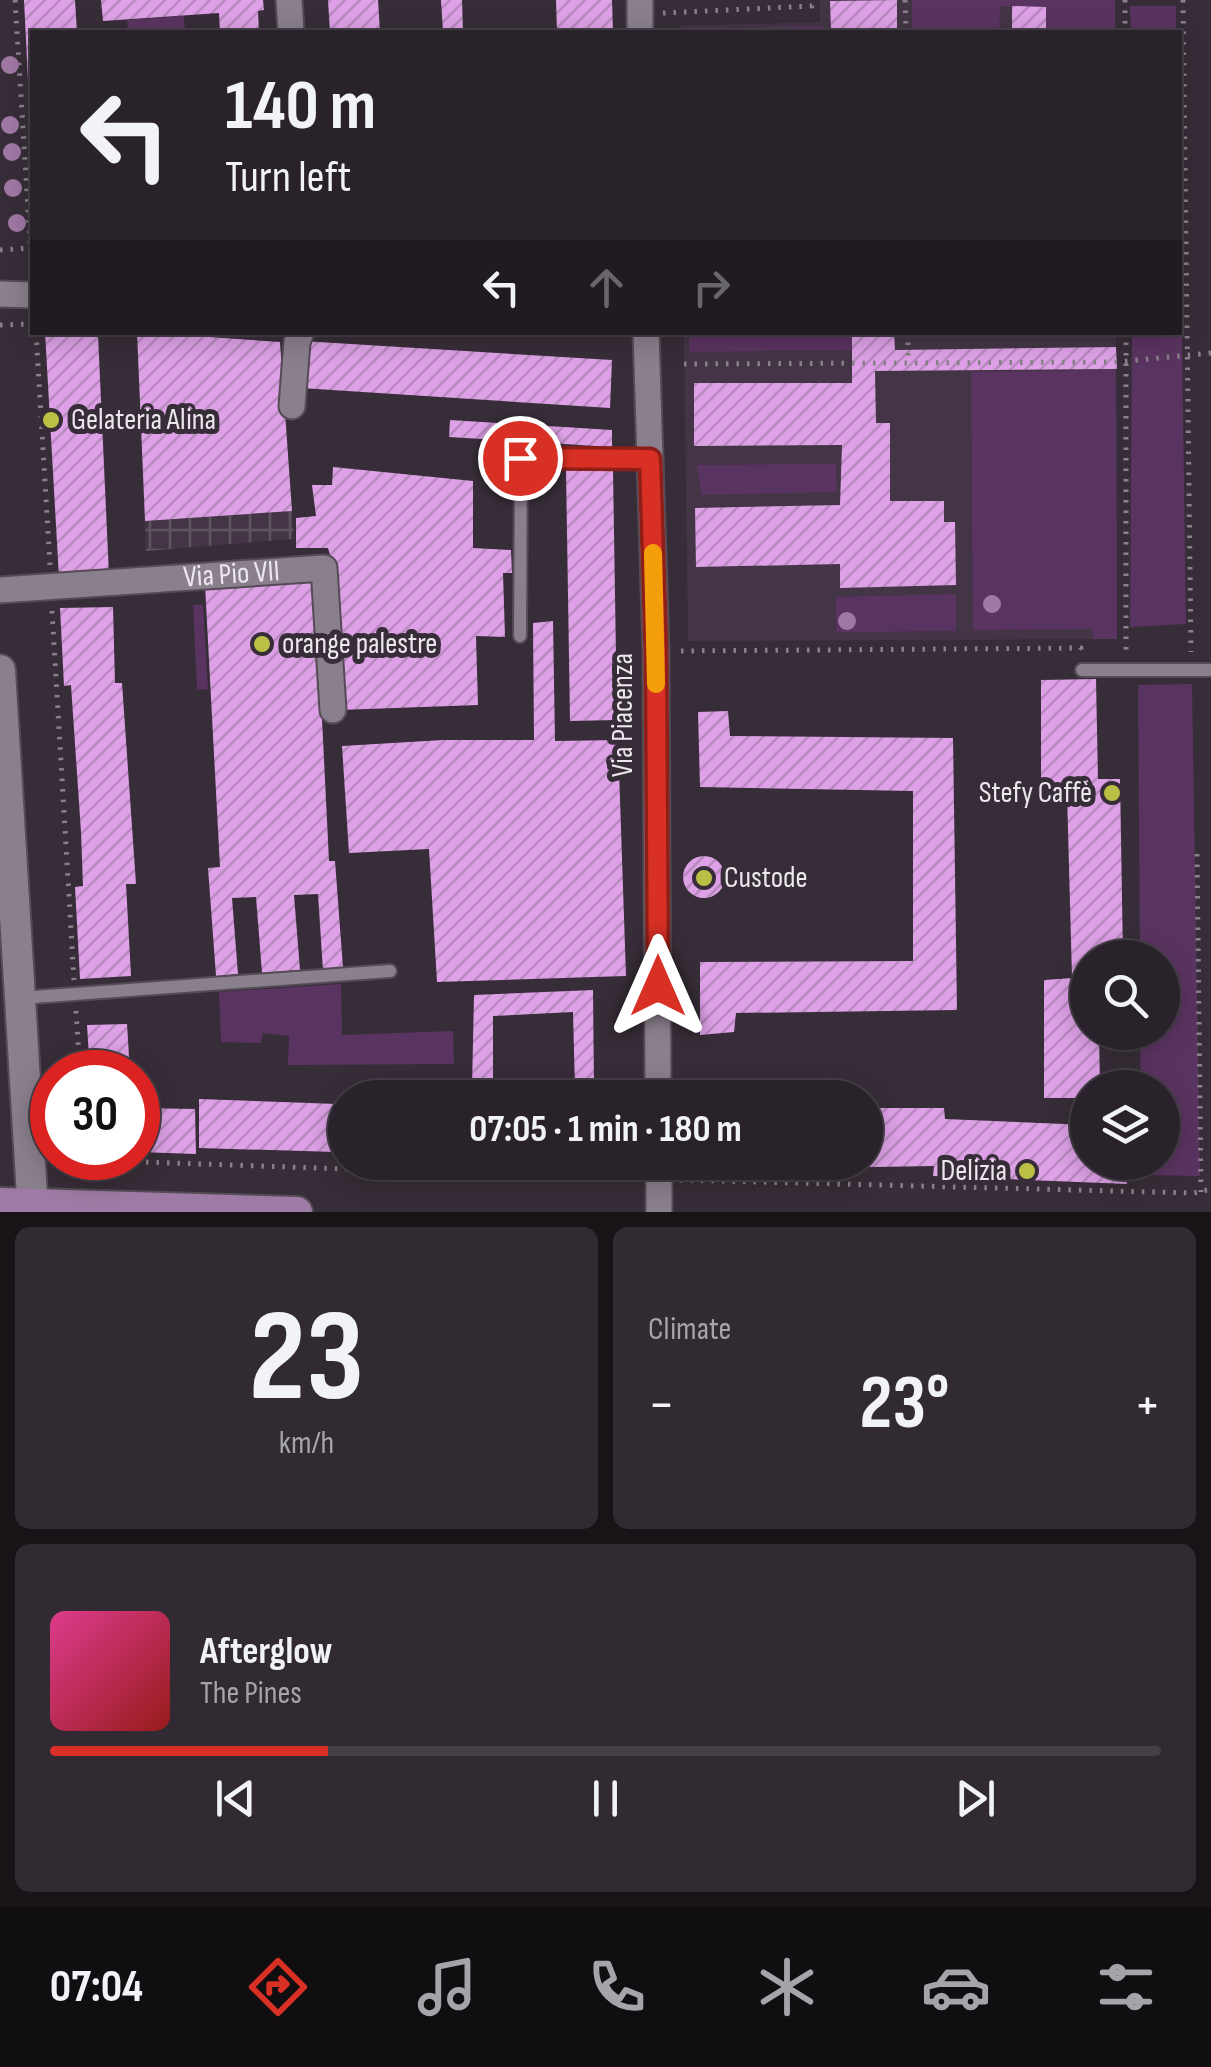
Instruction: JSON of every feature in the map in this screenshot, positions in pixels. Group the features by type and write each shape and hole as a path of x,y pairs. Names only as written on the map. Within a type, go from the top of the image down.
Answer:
{"main road":[{"path":"0,1203 36,1209 297,1212"}],"street":[{"path":"289,0 292,30"},
{"path":"0,294 30,295"},
{"path":"292,406 300,335"},
{"name":"Via Piacenza","path":"646,335 656,651 658,1080"},
{"name":"Via Pio VII","path":"0,590 324,568 333,710"},
{"path":"0,670 36,1209"},
{"path":"659,1180 659,1212"}],"lane":[{"path":"520,636 520,458 650,459"},
{"path":"1082,670 1211,670"},
{"path":"20,998 390,971"}],"path":[{"path":"0,250 30,248 15,0"},
{"path":"640,16 812,6 813,0"},
{"path":"906,0 906,30"},
{"path":"1125,0 1125,30"},
{"path":"1183,0 1191,670"},
{"path":"0,325 30,324"},
{"path":"36,335 79,1050"},
{"path":"908,335 908,363"},
{"path":"1126,335 1126,670"},
{"path":"684,364 1126,360 1211,353"},
{"path":"656,651 1080,648 1082,670"},
{"path":"1197,854 1197,1192 1211,1189"}],"shaded area":[{"path":"820,0 1115,0 1116,30 680,30 680,26 820,22"},
{"path":"912,0 1115,0 1115,30 1046,30 1045,7 1000,6 999,30 912,30"},
{"path":"1130,6 1176,6 1176,30 1131,30"},
{"path":"184,16 185,30 128,30 127,20"},
{"path":"823,26 823,30 684,29"},
{"path":"684,335 1116,335 1117,639 688,641"},
{"path":"689,335 852,335 852,350 689,352"},
{"path":"1132,335 1182,335 1186,624 1130,627"},
{"path":"1116,370 1117,639 1093,639 1092,629 973,630 971,372"},
{"path":"836,464 837,492 701,495 697,465"},
{"path":"292,511 294,539 146,551 145,521"},
{"path":"956,594 956,631 836,632 836,597"},
{"path":"193,605 203,605 208,689 197,690"},
{"path":"1192,684 1200,1176 1180,1176 1180,1070 1141,1070 1140,1050 1180,1050 1180,940 1140,940 1138,685"},
{"path":"341,984 342,1035 453,1031 454,1064 288,1065 289,1036 263,1033 261,1043 221,1042 219,992"}],"building":[{"path":"24,0 75,0 77,30 30,30 28,81"},
{"path":"101,0 263,0 264,10 258,11 259,30 220,30 219,13 103,21"},
{"path":"328,0 378,0 380,30 330,30"},
{"path":"441,0 462,0 463,30 443,30"},
{"path":"556,0 612,0 613,30 557,30"},
{"path":"897,0 897,30 831,30 830,1"},
{"path":"1012,6 1046,7 1046,30 1012,30"},
{"path":"45,335 98,335 109,575 59,578"},
{"path":"137,335 280,342 292,511 145,521"},
{"path":"852,335 894,335 895,350 1116,347 1117,369 875,371 876,423 890,423 890,501 944,501 944,522 955,522 956,585 840,588 840,564 696,567 695,508 840,505 842,445 694,446 694,383 852,383"},
{"path":"302,341 612,360 610,408 301,388"},
{"path":"450,420 612,430 612,447 449,437"},
{"path":"333,467 473,481 473,548 511,550 512,573 503,573 505,637 476,636 478,705 339,710 334,569 328,548 296,548 296,518 316,516 312,485 332,485"},
{"path":"613,469 617,720 570,721 566,470"},
{"path":"315,577 329,861 335,861 343,968 323,971 318,894 294,895 300,970 262,973 256,897 232,898 238,974 216,976 208,868 220,867 205,585"},
{"path":"113,607 115,683 122,683 136,884 126,884 131,976 80,979 75,887 83,886 81,832 71,685 64,686 60,608"},
{"path":"553,621 555,741 618,740 626,976 437,982 429,849 349,853 342,746 534,740 533,623"},
{"path":"1096,679 1098,779 1120,779 1123,940 1071,940 1067,793 1041,792 1041,680"},
{"path":"728,711 730,736 953,738 957,1010 736,1013 734,1032 700,1035 700,962 913,961 913,791 700,787 698,712"},
{"name":"Custode","path":"704,856 719,862 725,877 719,892 704,898 689,892 683,877 689,862"},
{"path":"1070,978 1070,1050 1099,1050 1100,1070 1070,1070 1070,1098 1044,1098 1044,980"},
{"path":"593,990 594,1080 575,1080 573,1012 493,1016 493,1080 472,1080 474,995"},
{"path":"127,1024 129,1050 89,1050 87,1025"},
{"path":"199,1099 328,1104 328,1152 199,1148"},
{"path":"160,1108 195,1109 196,1154 160,1153"},
{"path":"883,1108 944,1108 945,1119 1070,1124 1070,1180 1127,1180 1127,1184 933,1176 934,1166 883,1167"}],"slow traffic":[{"path":"653,553 656,684"}],"place":[{"name":"Gelateria Alina","path":"51,420"},
{"name":"orange palestre","path":"262,644"},
{"name":"Stefy Caffè","path":"1112,793"},
{"name":"Custode","path":"704,878"},
{"name":"Delizia","path":"1027,1171"}],"route":[{"path":"520,458 650,459 656,651 658,986"}]}
